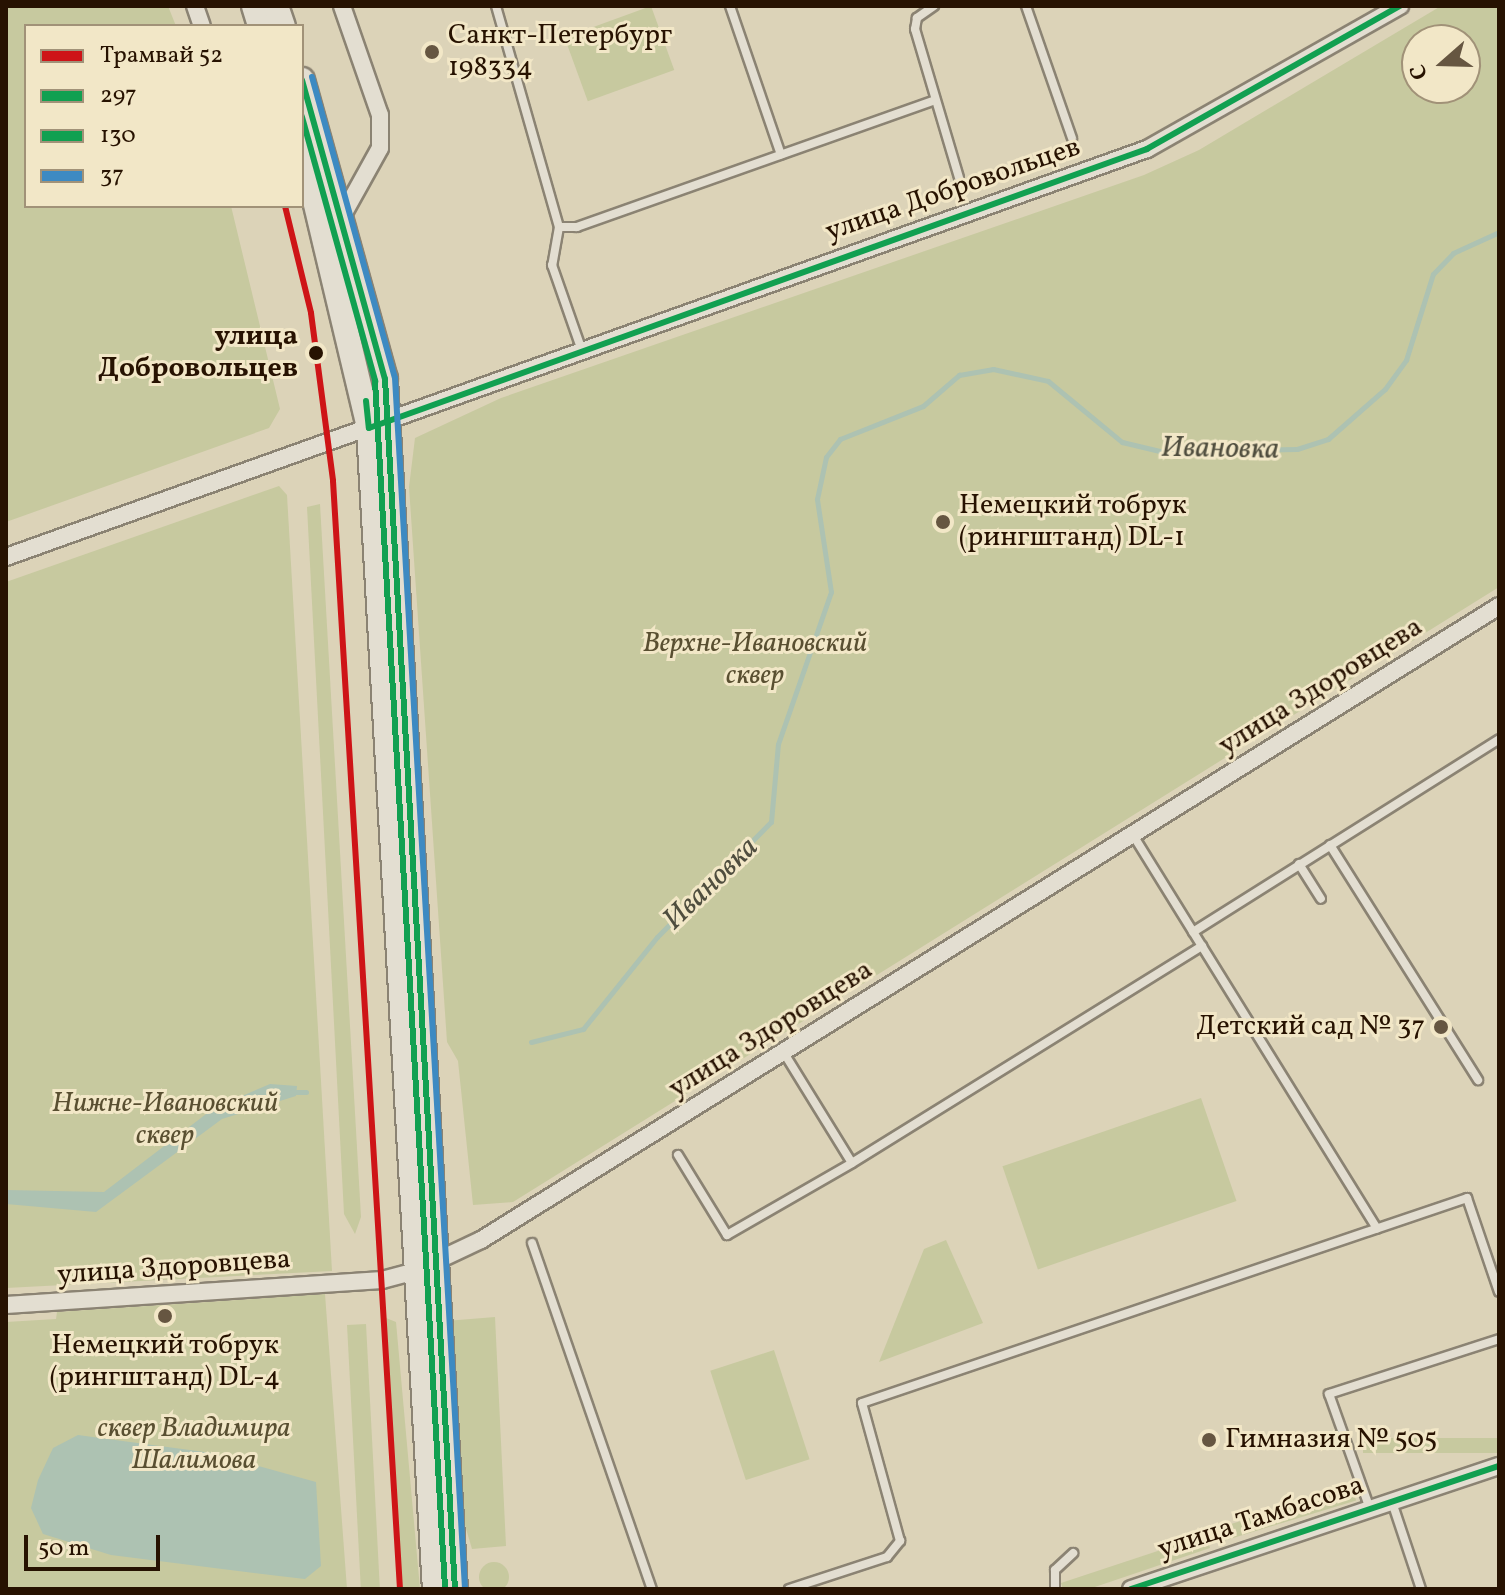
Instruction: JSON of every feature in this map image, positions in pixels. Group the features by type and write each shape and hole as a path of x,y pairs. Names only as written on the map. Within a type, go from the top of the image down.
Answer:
{"main road":[{"path":"304,88 379,424 426,1266 435,1589"},
{"path":"304,150 334,215"},
{"path":"426,1266 455,1589"}],"street":[{"path":"304,207 334,215 380,148 380,115 342,6"},
{"name":"улица Добровольцев","path":"6,557 379,424 581,348 1147,149 1400,6"},
{"name":"улица Здоровцева","path":"6,1305 382,1280 426,1266 784,1053 1499,606"},
{"name":"улица Тамбасова","path":"1131,1589 1160,1584 1370,1509 1498,1470"}],"lane":[{"path":"496,6 559,227 552,265 581,348"},
{"path":"730,6 781,155"},
{"path":"934,6 917,18 915,29 929,60 932,101 959,178"},
{"path":"1026,6 1072,138"},
{"path":"559,227 781,155 932,101"},
{"path":"1193,932 1499,739"},
{"path":"1133,834 1377,1228"},
{"path":"1330,845 1478,1080"},
{"path":"1299,864 1321,899"},
{"path":"678,1155 727,1235 852,1163 1202,946"},
{"path":"784,1053 852,1163"},
{"path":"789,1589 887,1557 900,1541 862,1403 1467,1198 1499,1292"},
{"path":"532,1243 652,1589"},
{"path":"1370,1509 1329,1394 1499,1339"},
{"path":"1392,1502 1421,1589"},
{"path":"1055,1589 1055,1570 1073,1553"}],"green space":[{"path":"6,6 168,6 175,24 24,24 24,208 231,208 280,409 269,428 6,522"},
{"path":"651,6 674,70 588,101 565,37"},
{"name":"Верхне-Ивановский сквер","path":"1441,6 1499,6 1499,587 513,1202 473,1205 458,1061 447,1042 409,487 415,438 501,398 1144,175 1199,150 1401,30 1401,104 1481,104 1481,24 1411,24"},
{"name":"Нижне-Ивановский сквер","path":"279,486 287,495 332,1271 6,1288 6,582"},
{"path":"320,504 361,1217 355,1234 344,1214 307,507"},
{"path":"1201,1098 1236,1201 1038,1269 1002,1166"},
{"path":"946,1240 983,1323 879,1362 924,1249"},
{"name":"сквер Владимира Шалимова","path":"325,1294 347,1589 6,1589 6,1322 56,1319 57,1312"},
{"path":"495,1317 506,1546 472,1549 457,1498 446,1321"},
{"path":"386,1318 396,1322 420,1589 402,1589"},
{"path":"366,1324 380,1589 361,1589 347,1325"},
{"path":"774,1350 810,1459 746,1480 710,1371"},
{"path":"1363,1438 1499,1438 1499,1453 1363,1453"},
{"path":"1352,1487 1356,1500 1224,1541 1220,1527"},
{"path":"1206,1535 1210,1548 1089,1589 1063,1589 1061,1583"},
{"path":"494,1562 505,1566 509,1577 505,1588 494,1592 483,1588 479,1577 483,1566"}],"shaded area":[{"path":"270,1084 297,1086 296,1096 222,1119 96,1212 6,1204 6,1190 104,1192 214,1108"},
{"path":"78,1435 212,1453 316,1482 321,1566 305,1579 111,1555 43,1534 31,1508 38,1480 53,1448"}],"waterway":[{"name":"Ивановка","path":"531,1042 583,1029 657,937 771,822 778,744 831,592 817,499 826,457 840,439 923,406 959,375 993,369 1048,381 1122,442 1164,452 1297,449 1328,439 1385,389 1406,360 1433,274 1453,253 1499,232"},
{"name":"Ивановка","path":"291,1092 306,1092"}],"tram line":[{"name":"52","path":"285,208 311,313 333,481 400,1589"}],"transit line":[{"name":"297","path":"366,401 369,428 1147,149 1400,6"},
{"name":"37","path":"312,77 395,378 465,1588"},
{"name":"297","path":"304,87 385,379 455,1589"},
{"name":"130","path":"304,124 375,381 445,1589"},
{"name":"297","path":"1131,1589 1499,1466"}],"place":[{"name":"Санкт-Петербург 198334","path":"432,52"},
{"name":"улица Добровольцев","path":"316,353"},
{"name":"Немецкий тобрук (рингштанд) DL-1","path":"943,522"},
{"name":"Детский сад № 37","path":"1441,1027"},
{"name":"Немецкий тобрук (рингштанд) DL-4","path":"165,1316"},
{"name":"Гимназия № 505","path":"1209,1440"}]}
